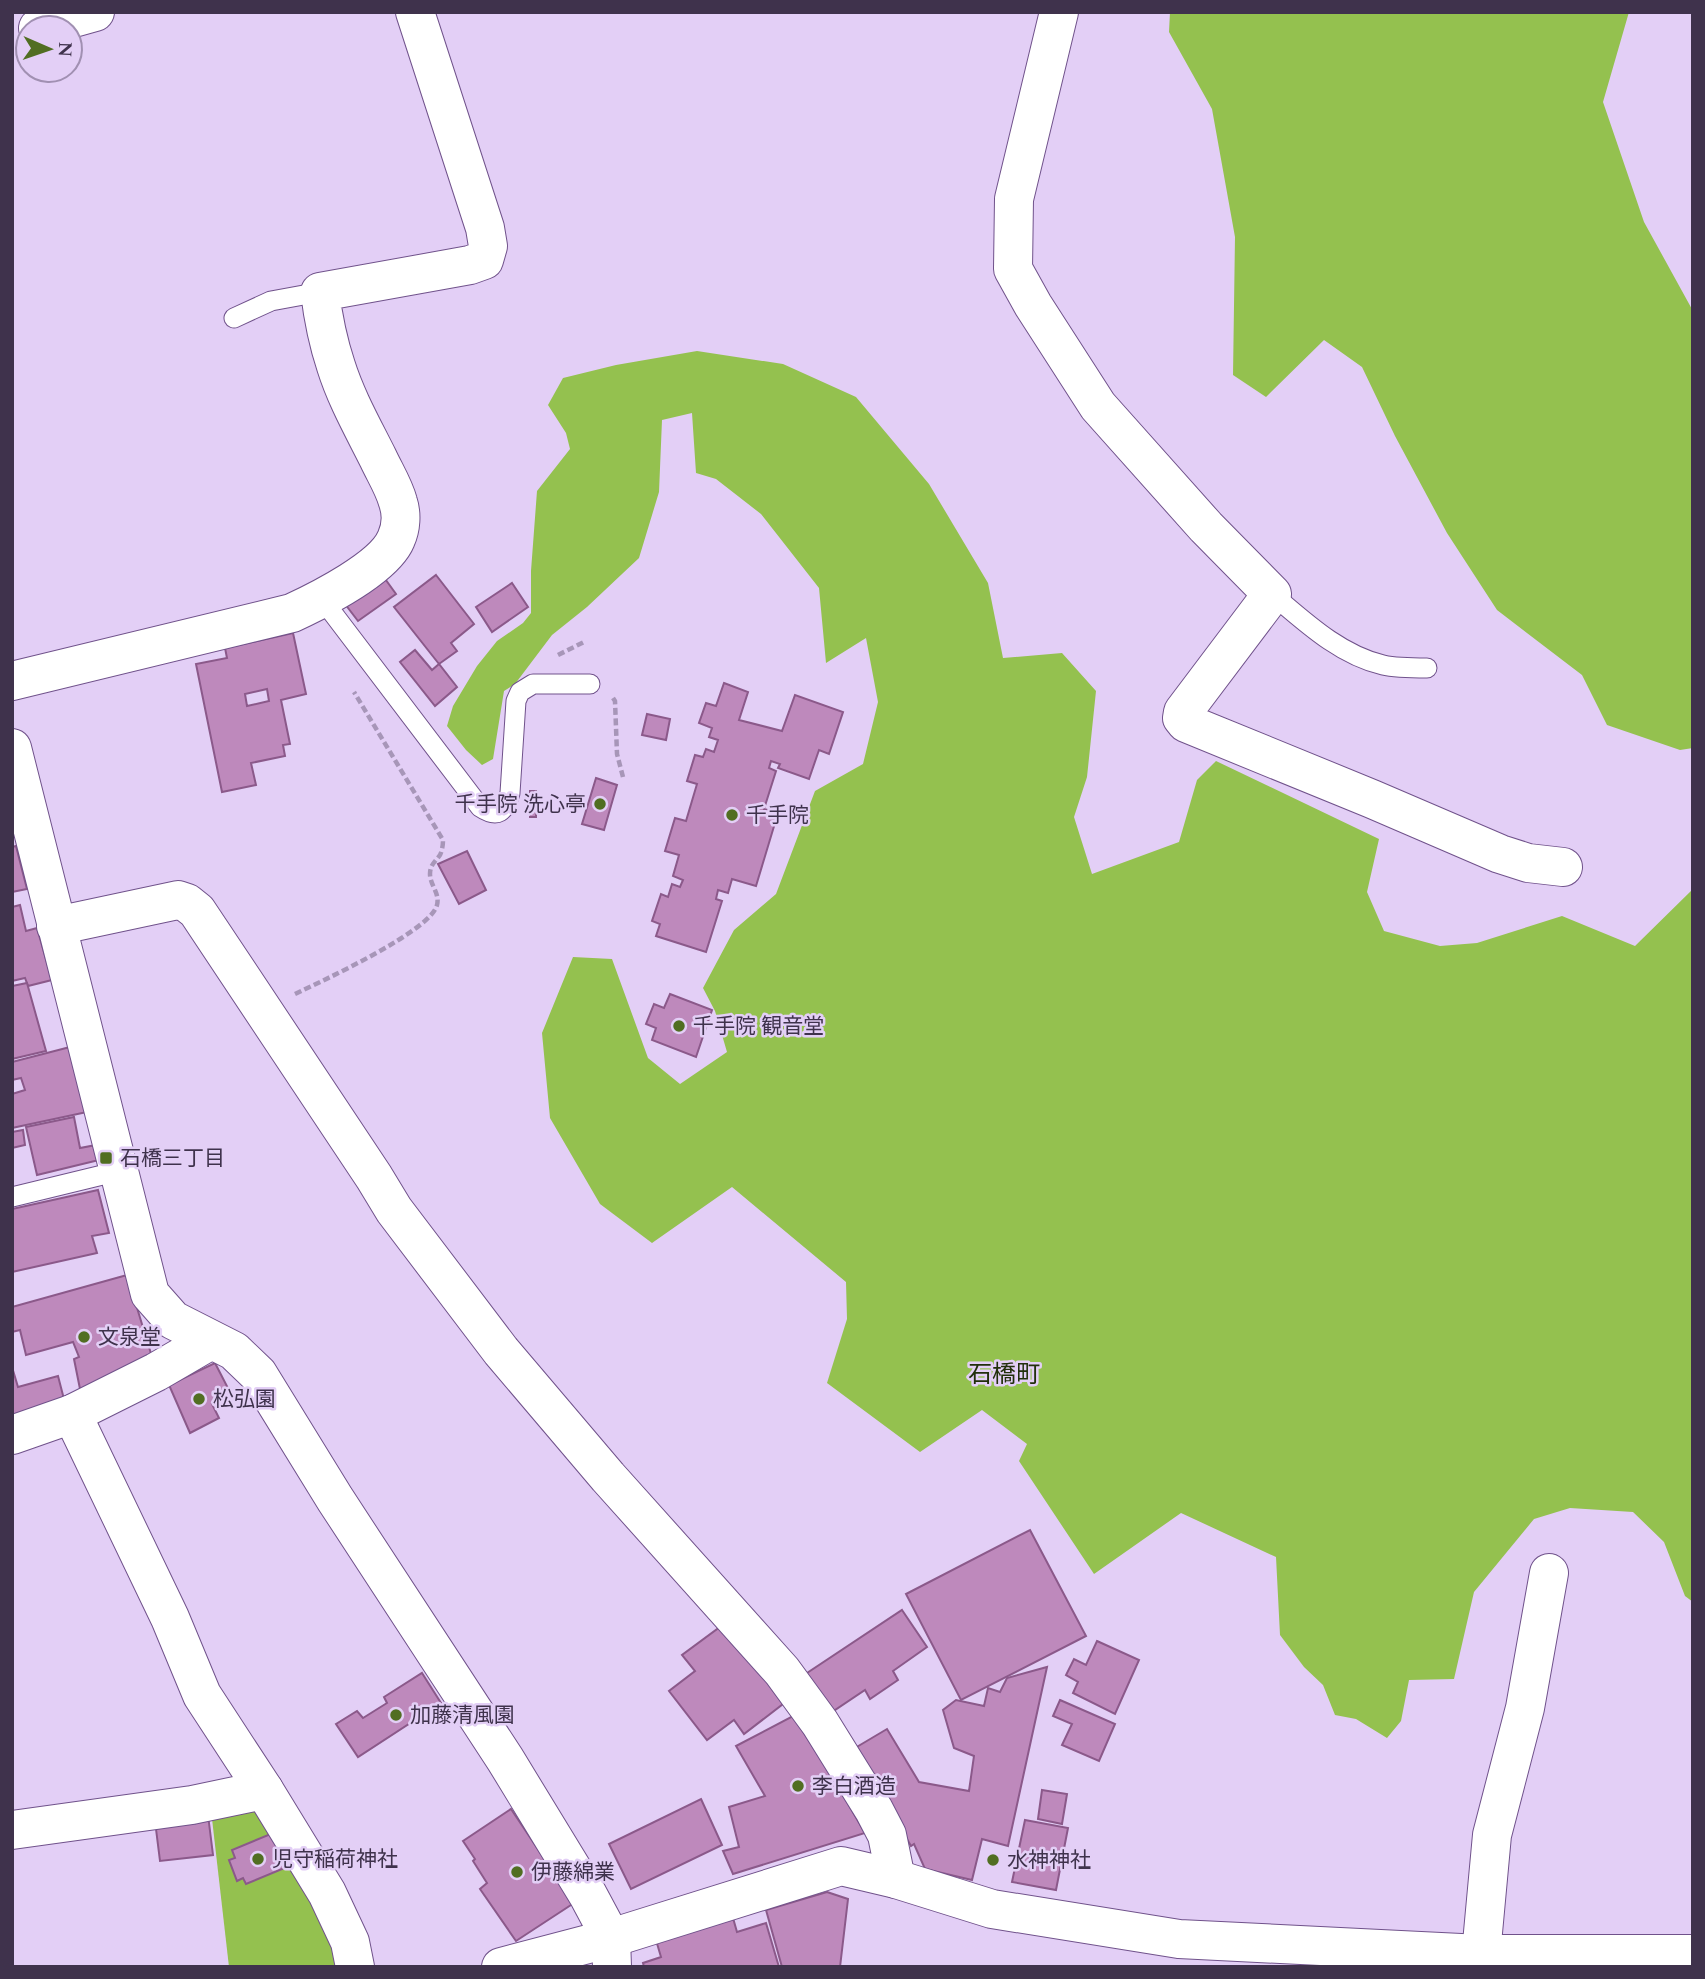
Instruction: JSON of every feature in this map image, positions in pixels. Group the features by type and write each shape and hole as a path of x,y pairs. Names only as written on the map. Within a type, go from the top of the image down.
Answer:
{"street":[{"path":"12,681 292,612 321,599 357,577 388,552 395,541 399,529 398,503 335,365 320,292 470,265 484,260 488,246 485,228 415,12"},
{"path":"1059,12 1014,199 1013,269 1032,304 1098,406 1206,527 1272,594 1183,712 1182,718 1186,723 1500,854 1528,863 1563,867"},
{"path":"12,748 149,1294 173,1320 234,1351 258,1374 335,1499 505,1759 588,1895 612,1953"},
{"path":"56,926 178,900 197,911 394,1210 501,1351 608,1477 782,1671 820,1723 887,1835 896,1879"},
{"path":"12,1435 72,1414 156,1372 211,1340"},
{"path":"72,1414 170,1618 202,1695 327,1893 350,1942 355,1967"},
{"path":"1481,1954 1492,1835 1525,1708 1549,1573"},
{"path":"12,1830 192,1805 264,1790"},
{"path":"501,1967 612,1953 841,1866 896,1879 992,1909 1181,1953 1693,1954"}],"lane":[{"path":"234,318 271,301 320,292"},
{"path":"1272,594 1351,654 1384,666 1427,667"},
{"path":"321,599 480,807 489,813 499,813 506,807 510,793 516,701 520,692 533,684 590,684"},
{"path":"12,1197 119,1171"}],"path":[{"path":"590,684 604,687 615,701 617,754 624,777"},
{"path":"262,1010 402,938 430,917 438,906 437,894 430,881 430,870 441,854 443,840 351,687"}],"green space":[{"path":"1170,12 1629,12 1603,102 1644,222 1693,311 1693,748 1680,750 1607,725 1582,675 1497,610 1447,533 1362,367 1324,340 1266,397 1233,375 1235,237 1212,109 1169,32"},
{"path":"697,351 783,364 856,397 929,484 988,583 1003,658 1062,653 1096,691 1087,777 1074,817 1092,874 1179,842 1197,780 1216,761 1379,839 1367,892 1384,931 1440,946 1477,943 1562,916 1635,946 1693,889 1693,1602 1685,1596 1664,1542 1633,1512 1570,1508 1534,1519 1474,1592 1454,1679 1409,1680 1401,1721 1387,1738 1356,1719 1335,1715 1323,1685 1304,1667 1280,1635 1276,1557 1181,1513 1094,1574 1019,1461 1027,1444 982,1410 920,1452 827,1383 847,1319 846,1282 732,1187 652,1243 600,1204 550,1118 542,1033 573,957 612,959 648,1058 680,1084 727,1052 715,1011 703,988 734,930 776,894 815,791 863,764 878,702 866,638 826,663 819,588 761,514 716,479 696,473 692,413 662,420 659,492 639,558 587,607 552,635 515,684 504,691 493,759 482,765 447,726 453,706 477,666 497,641 523,623 531,613 537,491 570,449 566,433 548,405 563,378 616,365"},
{"path":"266,1802 345,1967 229,1967 211,1810"}],"building":[{"path":"436,575 474,624 451,643 457,651 439,664 394,607"},
{"path":"383,576 396,594 358,621 345,604"},
{"path":"512,583 528,607 492,632 476,607"},
{"path":"293,633 306,694 281,700 290,744 283,745 285,756 251,763 256,785 222,792 196,664 227,658 225,648","holes":["267,689 269,701 247,706 245,694"]},
{"path":"415,650 432,670 439,664 457,687 435,706 400,662"},
{"name":"千手院","path":"724,683 748,692 739,720 782,731 795,695 843,712 829,754 819,750 809,779 778,768 780,764 771,761 769,768 776,771 764,809 778,813 756,886 732,879 728,893 718,890 716,899 722,901 706,952 656,936 660,924 652,921 661,894 668,897 672,884 680,887 683,880 673,876 679,855 665,851 675,818 686,821 697,784 687,781 695,755 703,757 706,749 714,752 718,740 709,737 712,728 699,723 706,703 716,706"},
{"path":"647,714 670,719 666,740 642,735"},
{"name":"千手院 洗心亭","path":"596,778 617,785 604,830 582,824"},
{"path":"530,791 536,791 536,817 530,817"},
{"path":"16,846 27,889 12,892 12,847"},
{"path":"467,851 486,890 459,904 438,864"},
{"path":"20,905 26,931 37,928 52,980 28,986 25,978 12,981 12,907"},
{"path":"27,983 46,1051 12,1059 12,986"},
{"name":"千手院 観音堂","path":"670,994 712,1010 696,1057 652,1040 656,1028 646,1024 654,1004 664,1008"},
{"path":"70,1047 87,1112 12,1128 12,1094 25,1090 21,1078 12,1080 12,1062"},
{"path":"74,1117 80,1148 96,1145 99,1160 37,1175 26,1127"},
{"path":"23,1130 25,1145 12,1148 12,1132"},
{"path":"98,1190 109,1233 92,1236 97,1253 12,1272 12,1209"},
{"name":"文泉堂","path":"127,1275 152,1357 81,1394 74,1359 79,1357 73,1342 26,1355 20,1330 12,1332 12,1307"},
{"name":"松弘園","path":"215,1363 231,1394 212,1404 219,1418 190,1433 169,1385"},
{"path":"12,1367 18,1387 58,1376 65,1403 12,1416"},
{"path":"1030,1530 1086,1636 961,1700 906,1594"},
{"path":"902,1610 927,1647 893,1671 898,1680 870,1699 865,1690 829,1714 804,1675"},
{"path":"724,1624 783,1704 744,1734 734,1720 707,1740 669,1691 695,1671 682,1655"},
{"path":"1097,1641 1139,1660 1115,1714 1073,1693 1078,1682 1066,1675 1074,1659 1086,1665"},
{"path":"1047,1667 1008,1846 982,1839 972,1880 925,1869 914,1844 911,1846 855,1748 887,1729 919,1782 969,1791 974,1756 954,1748 943,1710 956,1700 984,1706 988,1688 1000,1692 1007,1678"},
{"name":"加藤清風園","path":"422,1673 441,1703 358,1757 336,1724 357,1711 363,1718 387,1703 384,1697"},
{"path":"1060,1700 1115,1724 1099,1761 1062,1745 1072,1724 1053,1716"},
{"name":"李白酒造","path":"793,1716 865,1833 733,1874 723,1851 739,1847 729,1807 765,1796 736,1746"},
{"path":"1042,1790 1067,1794 1062,1824 1038,1819"},
{"path":"701,1799 722,1845 631,1889 609,1844"},
{"name":"伊藤綿業","path":"511,1809 574,1903 516,1941 480,1889 487,1883 463,1841"},
{"path":"208,1815 213,1855 160,1861 155,1821"},
{"path":"1025,1820 1068,1828 1056,1890 1012,1882"},
{"name":"児守稲荷神社","path":"273,1833 287,1867 246,1884 243,1878 237,1881 229,1860 235,1858 232,1850"},
{"path":"827,1892 848,1899 840,1967 782,1967 766,1910"},
{"path":"733,1918 737,1932 766,1923 779,1967 644,1967 643,1963 661,1957 656,1940"}],"place":[{"name":"千手院 洗心亭","path":"600,804"},
{"name":"千手院","path":"732,815"},
{"name":"千手院 観音堂","path":"679,1026"},
{"name":"石橋三丁目","path":"106,1158"},
{"name":"文泉堂","path":"84,1337"},
{"name":"松弘園","path":"199,1399"},
{"name":"加藤清風園","path":"396,1715"},
{"name":"李白酒造","path":"798,1786"},
{"name":"児守稲荷神社","path":"258,1859"},
{"name":"水神神社","path":"993,1860"},
{"name":"伊藤綿業","path":"517,1872"}],"district":[{"name":"石橋町","path":"1004,1374"}]}
